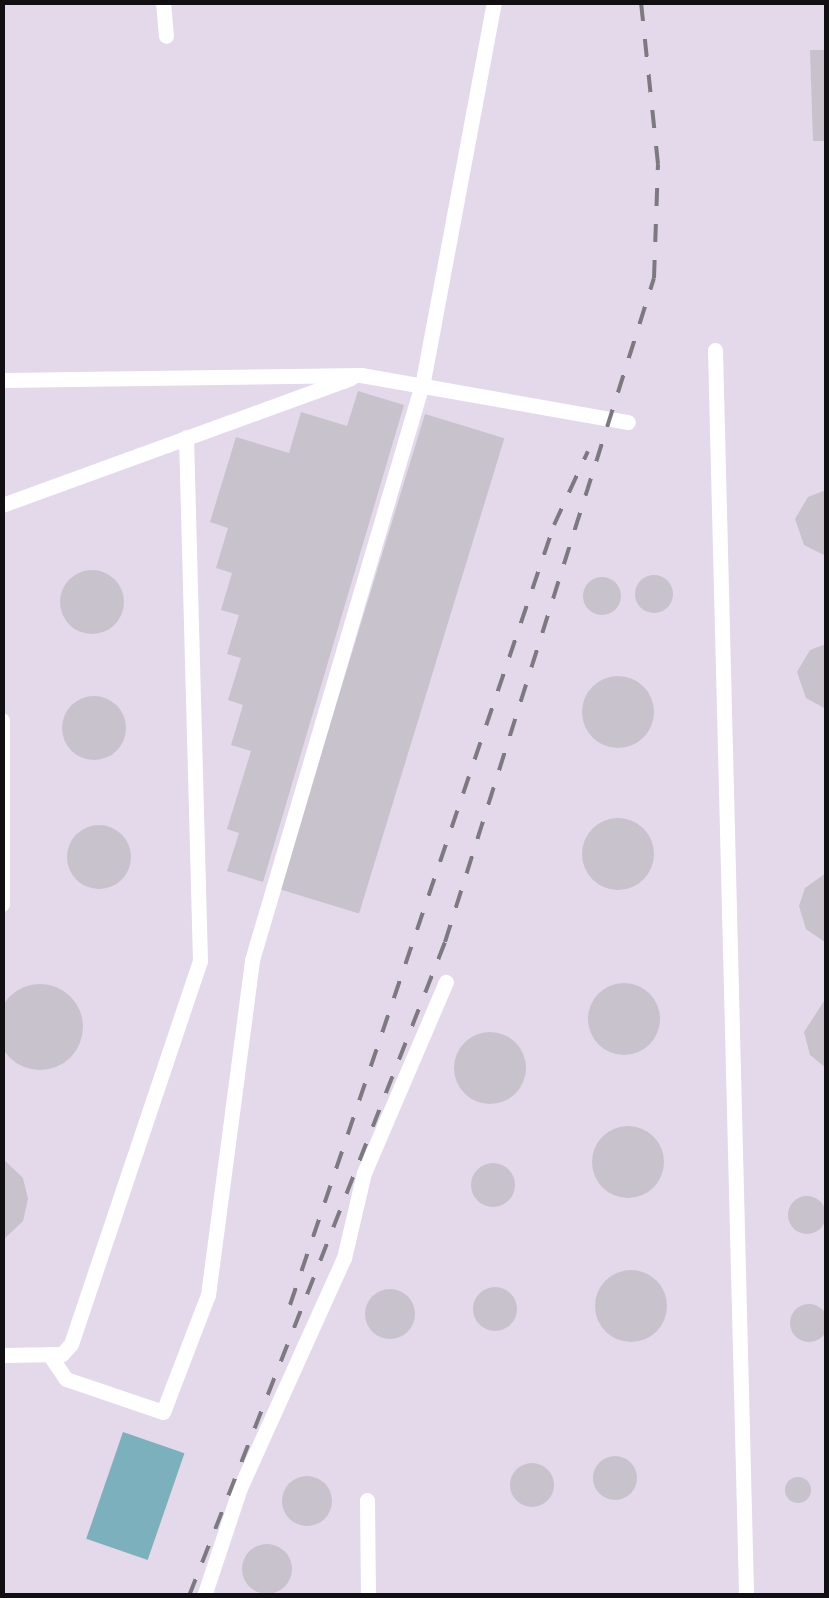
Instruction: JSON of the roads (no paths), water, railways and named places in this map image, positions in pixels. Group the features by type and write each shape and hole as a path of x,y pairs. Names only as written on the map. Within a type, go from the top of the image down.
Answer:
{"lane":[{"path":"164,2 166,36"},
{"path":"48,1354 66,1379 163,1412 208,1295 252,960 422,381 494,2"},
{"path":"715,350 746,1596"},
{"path":"2,504 362,375"},
{"path":"2,380 362,375 422,381 628,422"},
{"path":"2,1355 48,1354 71,1344 200,961 186,437"},
{"path":"2,720 2,904"},
{"path":"204,1596 240,1488 344,1258 364,1174 446,982"},
{"path":"367,1500 368,1596"}],"water":[{"path":"123,1432 184,1453 148,1560 86,1539"}],"railway":[{"path":"189,1596 445,942 654,278 658,164 641,2"},
{"path":"290,1305 554,525 588,451"}]}
